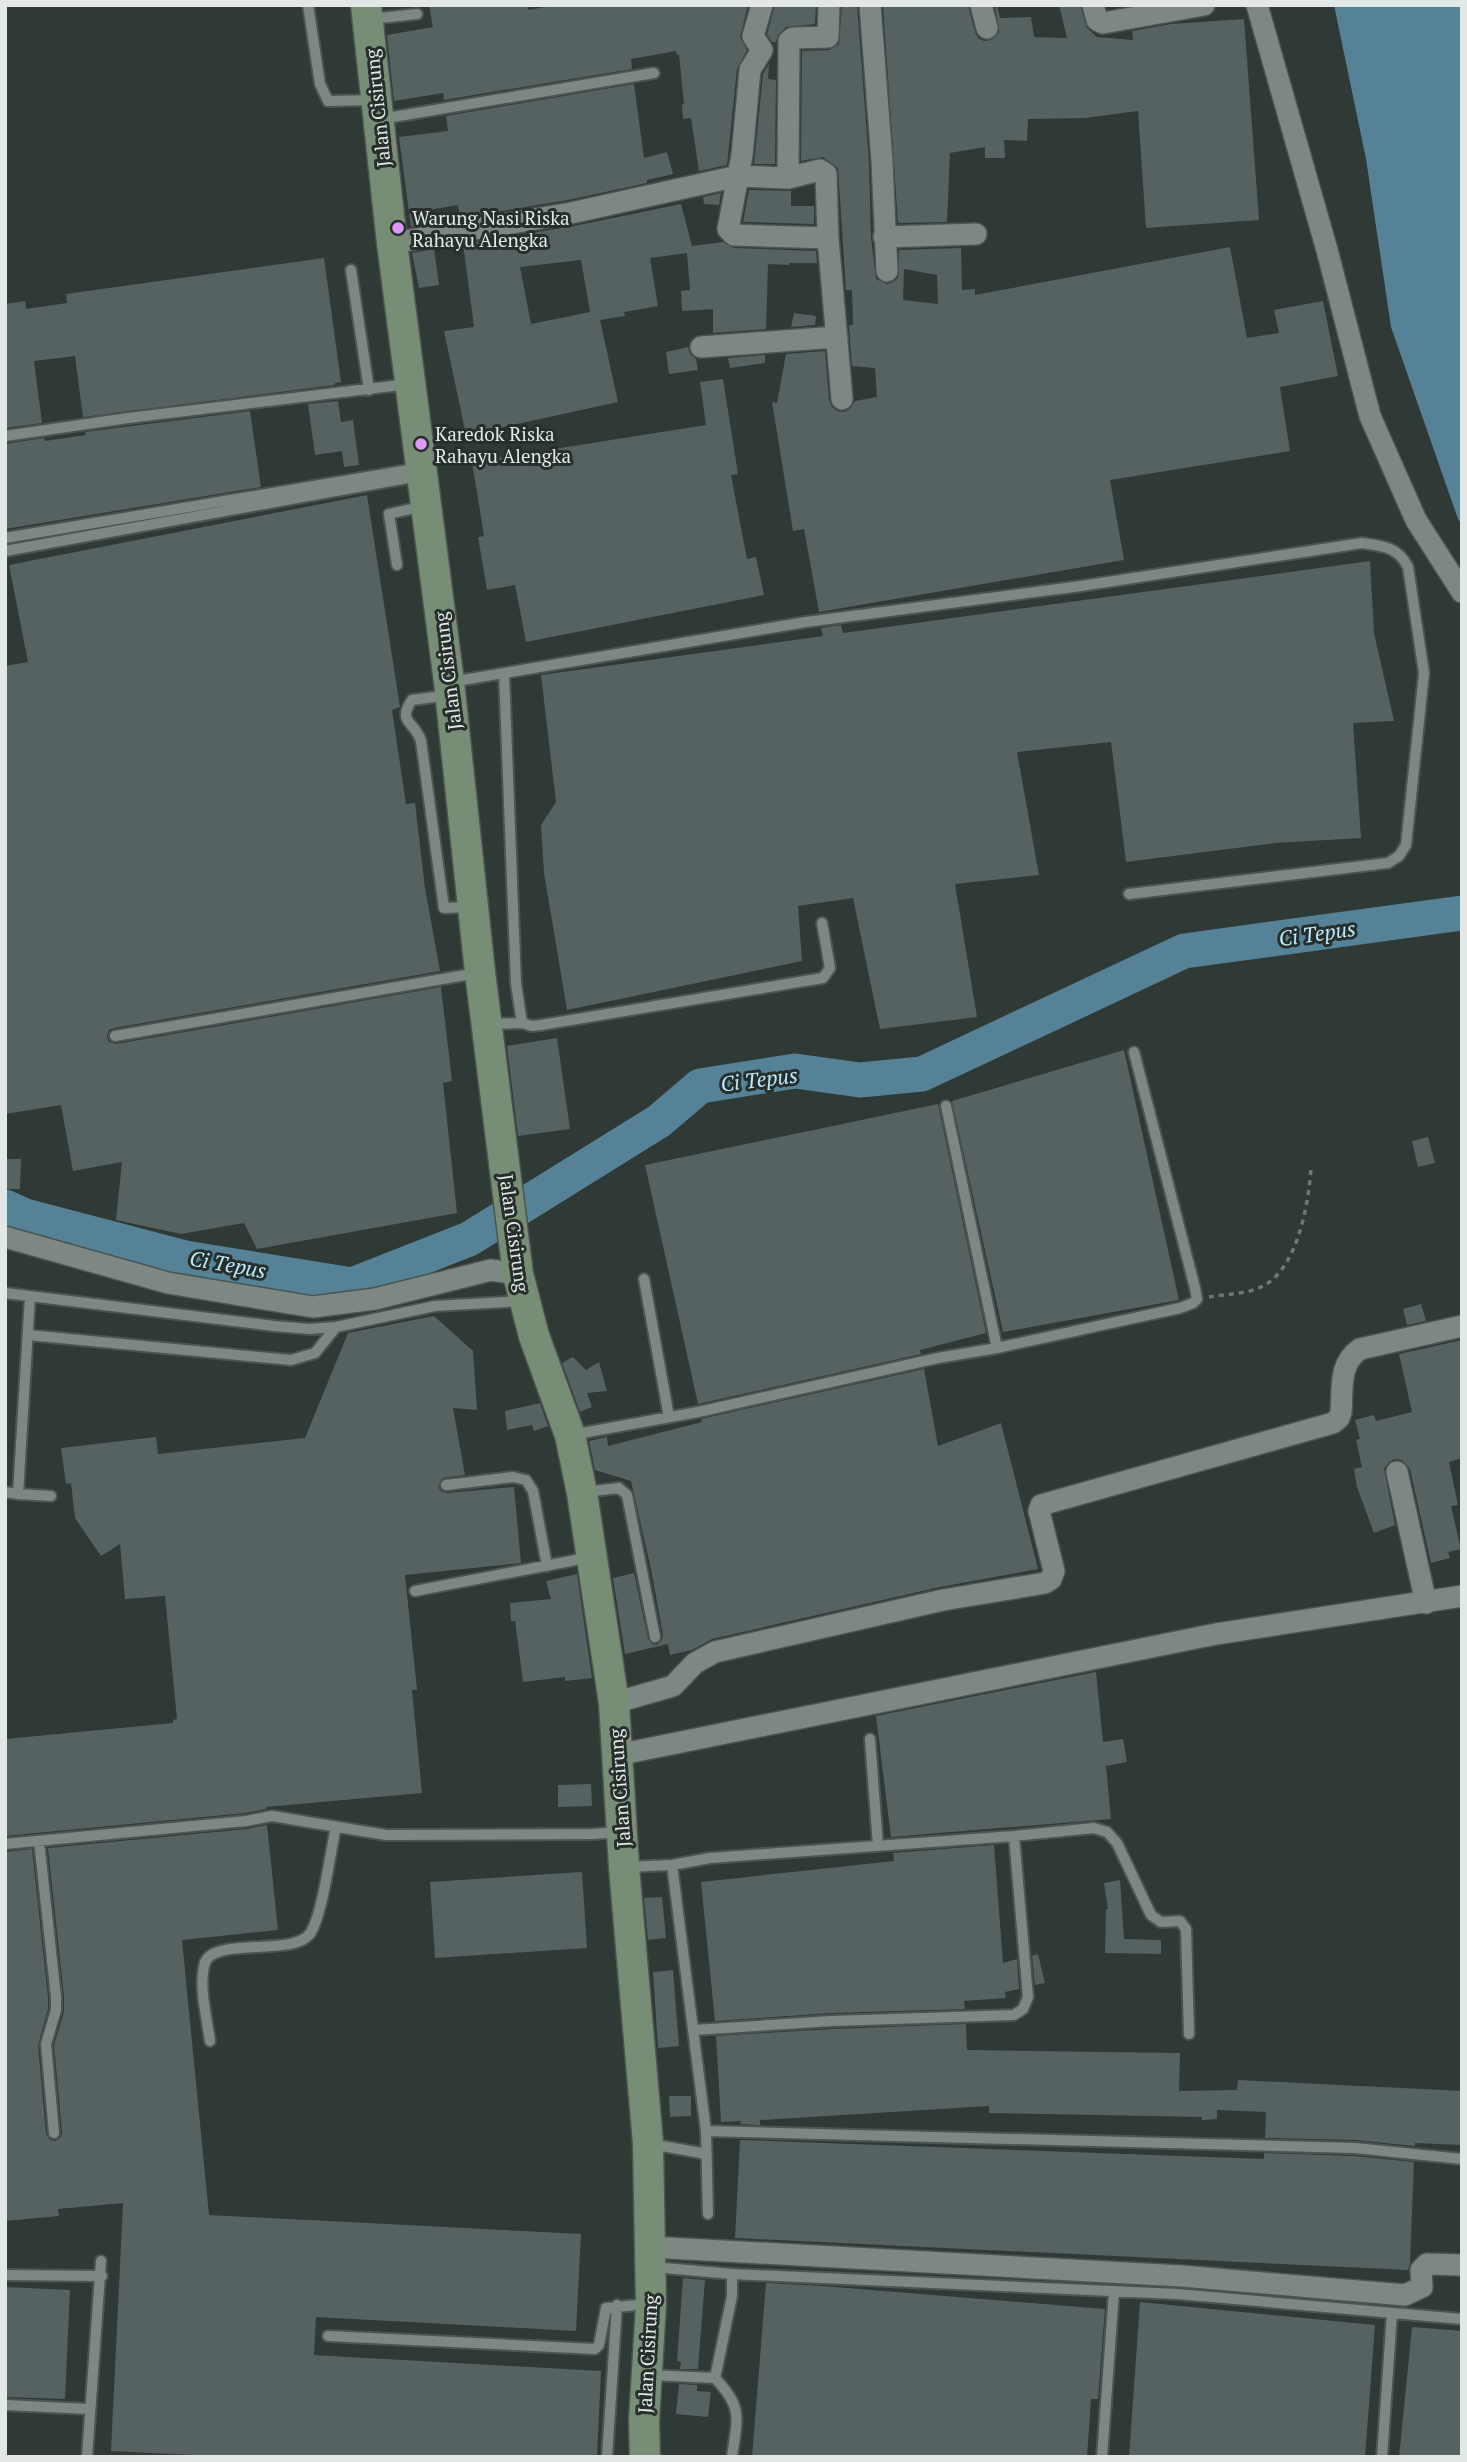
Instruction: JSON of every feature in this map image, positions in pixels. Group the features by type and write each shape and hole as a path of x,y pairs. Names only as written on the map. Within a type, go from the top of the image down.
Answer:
{"main road":[{"name":"Jalan Cisirung","path":"367,12 392,243 519,1274 534,1336 570,1435 582,1493 614,1703 624,1867 648,2143 651,2304 646,2375 645,2457"}],"street":[{"path":"762,5 753,36 762,50 750,70 738,176 728,229 731,233 828,238"},
{"path":"788,178 789,41 793,37 828,37 829,5"},
{"path":"870,5 887,271"},
{"path":"981,5 987,28"},
{"path":"1093,5 1097,20 1101,23 1204,5"},
{"path":"1257,5 1327,250 1370,416 1416,520 1462,592"},
{"path":"392,243 571,213 738,176 788,178 820,170 825,173 842,399"},
{"path":"884,237 976,234"},
{"path":"701,347 837,337"},
{"path":"5,1237 168,1283 313,1307 375,1299 491,1270 519,1274"},
{"path":"614,1703 673,1686 695,1662 715,1652 943,1600 1045,1583 1051,1579 1054,1571 1039,1511 1041,1505 1333,1423 1341,1412 1344,1370 1354,1353 1360,1349 1462,1326"},
{"path":"1396,1472 1426,1603"},
{"path":"617,1755 1216,1634 1462,1596"},
{"path":"650,2257 1016,2265 1405,2295 1422,2287 1421,2270 1427,2264 1462,2265"}],"lane":[{"path":"308,5 320,84 328,101 378,110 654,73"},
{"path":"367,12 417,14"},
{"path":"351,270 369,390"},
{"path":"5,436 128,418 409,384"},
{"path":"5,538 422,471"},
{"path":"5,551 422,471"},
{"path":"397,565 389,514 426,505"},
{"path":"473,906 446,909 443,906 421,741 406,718 406,710 412,699 504,673 806,622 1081,586 1362,543 1391,547 1401,555 1408,567 1424,673 1406,845 1399,856 1388,863 1129,894"},
{"path":"504,673 516,984 522,1023"},
{"path":"488,1024 541,1025 823,978 831,968 822,923"},
{"path":"115,1036 480,972"},
{"path":"570,1435 669,1417 937,1358 996,1348 1193,1303 1197,1298 1134,1052"},
{"path":"946,1106 996,1348"},
{"path":"5,1293 309,1329 435,1306 519,1274"},
{"path":"644,1279 669,1417"},
{"path":"18,1494 30,1296"},
{"path":"28,1335 292,1360 315,1353 336,1326"},
{"path":"446,1485 513,1477 526,1479 533,1491 547,1566"},
{"path":"582,1493 619,1488 627,1495 655,1637"},
{"path":"5,1492 51,1496"},
{"path":"415,1591 591,1557"},
{"path":"870,1739 878,1846"},
{"path":"5,1844 272,1816 386,1835 593,1834 622,1831"},
{"path":"210,2041 203,1980 204,1963 210,1956 223,1950 301,1942 311,1933 336,1827"},
{"path":"624,1867 1094,1828 1107,1832 1117,1843 1151,1915 1161,1922 1180,1921 1186,1929 1189,2034"},
{"path":"694,2031 832,2021 1020,2013 1028,1997 1014,1836"},
{"path":"39,1841 56,1997 56,2010 46,2044 54,2133"},
{"path":"671,1865 706,2131 708,2214"},
{"path":"706,2131 1355,2148 1462,2159"},
{"path":"648,2143 707,2154"},
{"path":"650,2257 732,2274 1177,2294 1462,2319"},
{"path":"87,2457 101,2261"},
{"path":"715,2378 732,2296 732,2274"},
{"path":"5,2275 102,2276"},
{"path":"1102,2457 1114,2291"},
{"path":"328,2336 595,2349 599,2345 606,2308 651,2304"},
{"path":"607,2457 617,2305"},
{"path":"1382,2457 1392,2313"},
{"path":"646,2375 715,2378 731,2396 738,2410 732,2457"},
{"path":"5,2405 89,2409"}],"path":[{"path":"1197,1298 1262,1286 1283,1269 1302,1227 1311,1167"}],"water":[{"path":"1334,5 1462,5 1462,525 1391,327 1366,159"}],"building":[{"path":"429,5 528,5 528,10 557,5 748,5 740,37 747,50 737,69 727,165 699,171 691,118 683,119 679,55 676,51 631,59 632,69 444,100 443,93 394,101 387,35 433,27"},
{"path":"775,5 816,5 815,24 786,27 778,35 776,42 772,42 767,34"},
{"path":"842,5 857,5 869,162 871,238 876,279 887,284 898,278 899,250 961,248 962,290 975,289 975,295 1230,247 1247,338 1279,333 1274,310 1323,301 1338,376 1280,387 1290,451 1110,480 1124,560 819,612 804,529 793,531 772,402 777,403 786,354 825,351 829,400 832,407 844,412 850,409 855,401 877,397 875,368 852,366 849,325 853,325 852,290 846,290 838,168 823,157 801,161 802,51 829,50 839,44","holes":["904,269 937,275 938,304 903,300"]},
{"path":"883,5 968,5 975,32 978,38 984,41 991,40 999,32 995,5 1000,18 1031,17 1034,37 1067,38 1059,5 1080,5 1087,28 1097,37 1133,40 1132,31 1171,24 1244,19 1259,220 1146,228 1138,111 1085,118 1028,119 1027,141 1004,140 1005,158 985,158 985,147 950,153 947,222 898,223"},
{"path":"769,64 768,79 776,80 775,164 754,164 763,74"},
{"path":"634,84 644,158 667,152 673,174 647,180 647,183 568,200 460,218 458,205 429,210 431,223 411,227 399,137 448,131 446,116"},
{"path":"749,190 791,191 791,206 814,206 814,224 743,222"},
{"path":"721,193 719,205 704,204 703,197"},
{"path":"681,204 692,246 723,242 734,248 816,251 817,263 768,264 766,329 713,333 713,309 682,311 681,291 690,290 687,253 650,258 658,306 624,312 625,316 600,320 618,402 466,435 444,331 474,327 463,244 574,226","holes":["581,260 590,312 531,324 520,267"]},
{"path":"434,249 439,285 419,288 412,253"},
{"path":"324,258 341,382 335,385 83,417 75,356 34,361 42,423 5,428 5,304 25,301 26,309 67,303 66,294"},
{"path":"794,313 816,316 815,325 791,327"},
{"path":"688,347 690,354 696,359 698,370 669,374 666,352"},
{"path":"765,355 765,363 730,368 728,358"},
{"path":"723,379 738,474 731,475 747,559 756,557 764,595 526,642 515,585 487,590 478,537 484,536 472,462 706,425 700,382"},
{"path":"338,401 341,422 353,420 359,465 344,467 342,451 315,455 308,404"},
{"path":"250,411 261,487 5,529 5,444 44,438 45,441 86,435 85,432"},
{"path":"367,495 400,707 392,710 406,804 415,803 425,888 440,971 114,1028 109,1030 107,1037 109,1042 116,1044 441,987 452,1081 443,1083 457,1213 257,1249 244,1223 181,1234 116,1220 122,1162 73,1171 61,1105 5,1114 5,666 28,662 9,565"},
{"path":"1370,561 1374,633 1394,721 1353,723 1361,838 1275,843 1126,862 1111,742 1017,752 1039,875 955,884 977,1017 880,1029 853,898 798,906 802,961 567,1010 544,873 541,825 556,802 541,675 823,636 821,628 841,625 843,633"},
{"path":"557,1038 570,1129 518,1136 507,1046"},
{"path":"1124,1050 1179,1300 1003,1332 952,1101"},
{"path":"938,1104 986,1333 920,1350 921,1354 698,1404 645,1165"},
{"path":"1428,1137 1435,1163 1418,1167 1412,1141"},
{"path":"5,1159 21,1159 20,1189 5,1189"},
{"path":"1421,1304 1426,1321 1407,1325 1403,1309"},
{"path":"434,1316 473,1351 477,1410 453,1408 465,1475 442,1478 438,1487 447,1493 514,1487 521,1563 405,1575 417,1690 412,1690 422,1793 5,1836 5,1739 173,1723 173,1720 177,1719 165,1596 125,1599 120,1544 101,1556 75,1518 71,1483 66,1484 61,1448 156,1437 158,1454 305,1438 348,1333"},
{"path":"1462,1340 1462,1458 1449,1462 1458,1505 1451,1506 1461,1549 1448,1552 1450,1558 1431,1563 1410,1469 1402,1460 1394,1459 1384,1469 1395,1525 1374,1533 1357,1487 1354,1469 1362,1467 1356,1440 1360,1439 1355,1420 1374,1415 1376,1421 1412,1412 1399,1354"},
{"path":"573,1357 586,1370 599,1362 607,1391 587,1393 592,1407 580,1412 562,1363"},
{"path":"924,1369 938,1446 1001,1423 1038,1569 940,1587 712,1639 692,1650 670,1655 668,1644 625,1654 613,1578 634,1573 648,1639 657,1645 663,1635 631,1481 595,1470 589,1441 607,1437 608,1446 702,1422 701,1419"},
{"path":"540,1403 548,1426 534,1431 532,1425 507,1430 505,1411"},
{"path":"577,1574 592,1678 565,1681 565,1677 523,1682 510,1603 551,1599 546,1581"},
{"path":"1096,1672 1103,1742 1123,1739 1127,1762 1106,1766 1111,1819 891,1837 876,1716"},
{"path":"591,1784 592,1806 558,1807 558,1785"},
{"path":"267,1825 278,1930 182,1940 209,2215 581,2234 576,2331 316,2317 314,2355 601,2371 597,2457 232,2457 111,2451 123,2203 58,2209 59,2216 5,2221 5,1852 32,1849 48,1997 48,2009 38,2045 46,2134 50,2140 55,2141 61,2137 62,2132 54,2045 64,2012 64,1997 48,1848"},
{"path":"994,1845 1003,1963 1017,1959 1019,1989 1005,1992 1006,1998 964,2001 965,2009 832,2013 715,2021 701,1882 894,1861 893,1853"},
{"path":"582,1872 587,1948 435,1958 430,1882"},
{"path":"1120,1880 1124,1939 1161,1940 1161,1954 1105,1953 1108,1909 1104,1883"},
{"path":"662,1897 666,1938 648,1940 644,1898"},
{"path":"1038,1954 1045,1983 1035,1985 1032,1956"},
{"path":"673,1970 679,2046 658,2048 653,1972"},
{"path":"966,2024 967,2050 1180,2053 1179,2091 1237,2090 1238,2080 1462,2091 1462,2145 1415,2143 1415,2146 1355,2140 1265,2138 1266,2112 1217,2110 1217,2119 1202,2120 1202,2117 989,2113 989,2106 760,2120 760,2125 740,2124 741,2121 721,2122 716,2036"},
{"path":"669,2096 691,2096 691,2116 670,2117"},
{"path":"740,2140 1264,2159 1264,2153 1354,2156 1414,2162 1410,2263 1408,2270 735,2238"},
{"path":"683,2278 705,2280 698,2369 680,2369 681,2362 677,2361"},
{"path":"766,2283 1105,2309 1098,2399 1091,2399 1087,2457 752,2457"},
{"path":"5,2287 70,2290 65,2399 5,2397"},
{"path":"1140,2302 1375,2325 1365,2457 1129,2457"},
{"path":"1412,2327 1462,2331 1462,2457 1399,2457"},
{"path":"679,2384 697,2385 697,2391 711,2392 708,2417 676,2414"}],"waterway":[{"name":"Ci Tepus","path":"5,1207 25,1216 185,1258 352,1285 469,1239 659,1121 700,1086 795,1071 860,1080 922,1074 1184,951 1462,913"}],"place":[{"name":"Warung Nasi Riska Rahayu Alengka","path":"398,228"},
{"name":"Karedok Riska Rahayu Alengka","path":"421,444"}]}
